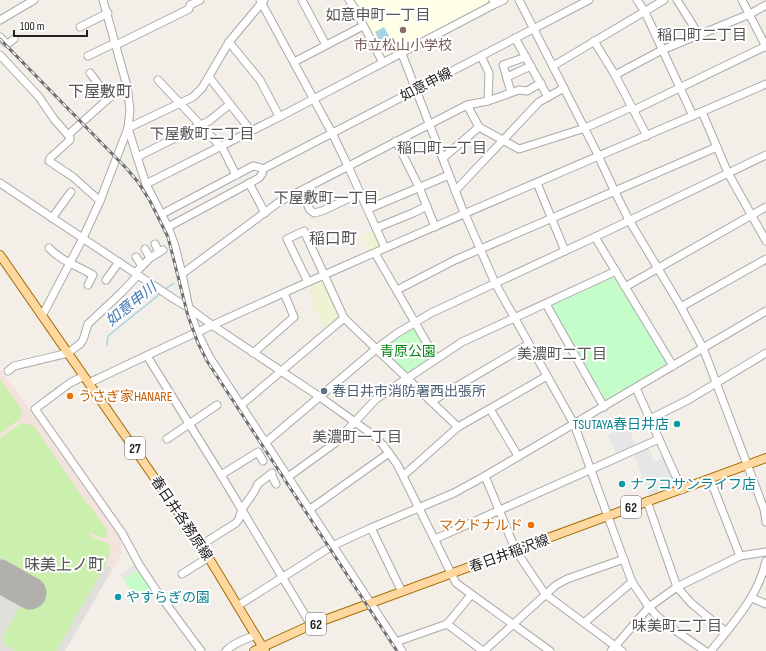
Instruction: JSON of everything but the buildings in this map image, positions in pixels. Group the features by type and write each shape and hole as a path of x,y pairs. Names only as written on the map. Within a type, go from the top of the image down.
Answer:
{"main road":[{"name":"春日井各務原線","path":"0,255 201,545 239,605 264,649"},
{"name":"春日井稲沢線","path":"254,651 264,649 311,625 766,458"}],"street":[{"path":"0,20 34,0"},
{"path":"42,316 71,262 100,201 128,128 130,110 127,86 108,13 103,0"},
{"path":"88,56 171,19 188,9 190,4 200,0"},
{"path":"302,0 326,45"},
{"path":"349,0 383,63"},
{"path":"146,184 402,54 494,2 504,0"},
{"path":"519,0 599,156 614,192 629,220 682,307 703,348 764,509 766,522"},
{"name":"如意申線","path":"263,169 589,0"},
{"path":"637,0 693,116"},
{"path":"552,66 664,0"},
{"path":"677,0 699,35"},
{"path":"467,104 479,127 520,149 585,128 633,109 766,45 742,0"},
{"path":"128,128 193,97 202,88 228,42 262,1 332,133 368,209 384,248"},
{"path":"615,75 662,50 750,14 766,5"},
{"path":"80,27 108,13"},
{"path":"294,62 363,26"},
{"path":"0,37 6,43 9,43 14,39"},
{"path":"515,38 548,97"},
{"path":"594,41 615,75 646,136"},
{"path":"228,42 260,80 279,116"},
{"path":"402,54 455,191 495,283 574,424 632,582 649,607 669,626 705,651"},
{"path":"0,55 39,97 54,119 70,138 70,140 50,158 49,161 73,177 100,201"},
{"path":"481,56 489,73 488,101"},
{"path":"511,92 503,66 526,57"},
{"path":"507,77 531,66"},
{"path":"90,72 109,98"},
{"path":"209,77 251,131"},
{"path":"158,80 220,146 236,175"},
{"path":"182,274 279,202 467,104 488,101 519,90 527,91 541,84"},
{"path":"89,383 212,325 384,248 766,84"},
{"path":"68,135 109,98 127,86"},
{"path":"455,191 539,102 564,88"},
{"path":"137,157 209,121 230,104"},
{"path":"702,112 728,173 766,241"},
{"path":"443,158 479,127"},
{"path":"128,128 146,184 168,227 182,274 189,308 197,332 210,358 240,406 402,651"},
{"path":"396,141 419,187 435,227"},
{"path":"397,290 456,260 717,147"},
{"path":"265,443 376,349 415,322 431,313 595,237 766,155"},
{"path":"162,214 253,166 258,166 263,169 259,178 168,227"},
{"path":"368,209 449,175"},
{"path":"0,183 189,308 281,372 320,396 373,436 389,453 404,475 456,583 550,651"},
{"path":"249,183 265,213"},
{"path":"537,183 565,251"},
{"path":"301,191 310,210 314,213 322,211 360,193"},
{"path":"52,218 71,192"},
{"path":"376,228 427,206"},
{"path":"626,287 766,207"},
{"path":"308,282 287,239 304,231 344,318 458,427"},
{"path":"595,237 673,366"},
{"path":"8,371 14,366 68,352 80,344 83,340 88,324 122,292 150,258 161,251 155,244"},
{"path":"49,248 66,262 71,262 93,274 88,285"},
{"path":"145,249 150,258"},
{"path":"375,252 436,360"},
{"path":"136,257 142,266"},
{"path":"682,307 766,259"},
{"path":"106,280 119,262"},
{"path":"288,477 335,443 376,398 462,342 616,271"},
{"path":"253,352 294,317 284,293"},
{"path":"546,304 604,407"},
{"path":"239,605 332,546 454,493 485,476 766,311"},
{"path":"240,406 344,318"},
{"path":"432,401 529,344"},
{"path":"650,419 688,400 766,353"},
{"path":"147,356 242,509 311,625"},
{"path":"84,376 70,383 35,409 122,533 140,566 156,590 201,651"},
{"path":"404,475 458,427 547,376"},
{"path":"636,388 682,490"},
{"path":"166,439 217,405"},
{"path":"490,409 518,456"},
{"path":"435,539 659,439"},
{"path":"221,475 258,452 263,461"},
{"path":"309,510 389,453"},
{"path":"201,545 239,520 242,509 258,484 271,474 276,484"},
{"path":"485,476 516,551 545,594 584,623 613,649 622,651"},
{"path":"710,479 740,556"},
{"path":"647,502 677,587 691,602 726,632"},
{"path":"371,528 402,592"},
{"path":"613,649 649,607 677,587 740,556 766,552"},
{"path":"182,574 209,557"},
{"path":"447,624 484,651 556,585 567,579 624,559"},
{"path":"711,651 752,598 763,574 766,561"},
{"path":"584,623 632,582"},
{"path":"396,642 447,624 471,595"},
{"path":"752,598 766,604"},
{"path":"226,651 228,648 243,640 256,635"}],"shaded area":[{"name":"市立松山小学校","path":"354,0 488,0 487,3 387,55 383,54"},
{"path":"375,230 381,245 368,252 361,236"},
{"path":"324,280 340,317 327,329 312,305 315,301 308,286"},
{"path":"0,369 120,538 122,550 114,567 0,499"},
{"path":"628,426 636,446 616,454 608,435"},
{"path":"648,447 654,462 665,457 678,486 649,496 634,453"},
{"path":"0,500 113,568 65,651 0,651"},
{"path":"135,564 138,570 123,579 120,574"}],"green space":[{"path":"614,274 668,362 605,401 603,400 550,304"},
{"name":"青原公園","path":"415,327 432,357 431,360 407,374 382,350 382,348"},
{"path":"0,379 22,410 22,417 0,434"},
{"path":"26,423 34,426 87,504 107,530 108,537 104,538 88,532 90,535 109,544 110,553 105,566 56,651 15,651 5,645 2,638 20,606 22,607 39,580 0,557 0,438 20,424"},
{"path":"138,570 152,590 137,599 124,580"}],"water":[{"path":"384,27 393,43 383,48 375,32"}],"waterway":[{"name":"如意申川","path":"164,290 174,283"},
{"name":"如意申川","path":"107,345 108,336 161,293"},
{"name":"如意申川","path":"91,378 96,375"},
{"name":"如意申川","path":"72,386 79,383"},
{"name":"如意申川","path":"55,389 63,384"},
{"name":"如意申川","path":"45,397 51,392"}],"runway":[{"path":"0,576 30,593"}],"railway":[{"path":"0,39 138,182 150,201 168,237 188,316 198,343 207,361 397,651"}],"place":[{"name":"市立松山小学校","path":"403,30"},
{"name":"春日井市消防署西出張所","path":"324,391"},
{"name":"うさぎ家HANARE","path":"70,396"},
{"name":"TSUTAYA春日井店","path":"677,424"},
{"name":"ナフコサンライフ店","path":"622,484"},
{"name":"マクドナルド","path":"531,525"},
{"name":"やすらぎの園","path":"118,597"}],"district":[{"name":"如意申町一丁目","path":"378,15"},
{"name":"稲口町二丁目","path":"702,35"},
{"name":"下屋敷町","path":"100,91"},
{"name":"下屋敷町二丁目","path":"202,134"},
{"name":"稲口町一丁目","path":"442,148"},
{"name":"下屋敷町一丁目","path":"326,198"},
{"name":"稲口町","path":"333,238"},
{"name":"美濃町二丁目","path":"562,354"},
{"name":"美濃町一丁目","path":"357,437"},
{"name":"味美上ノ町","path":"64,564"},
{"name":"味美町二丁目","path":"677,626"}]}
